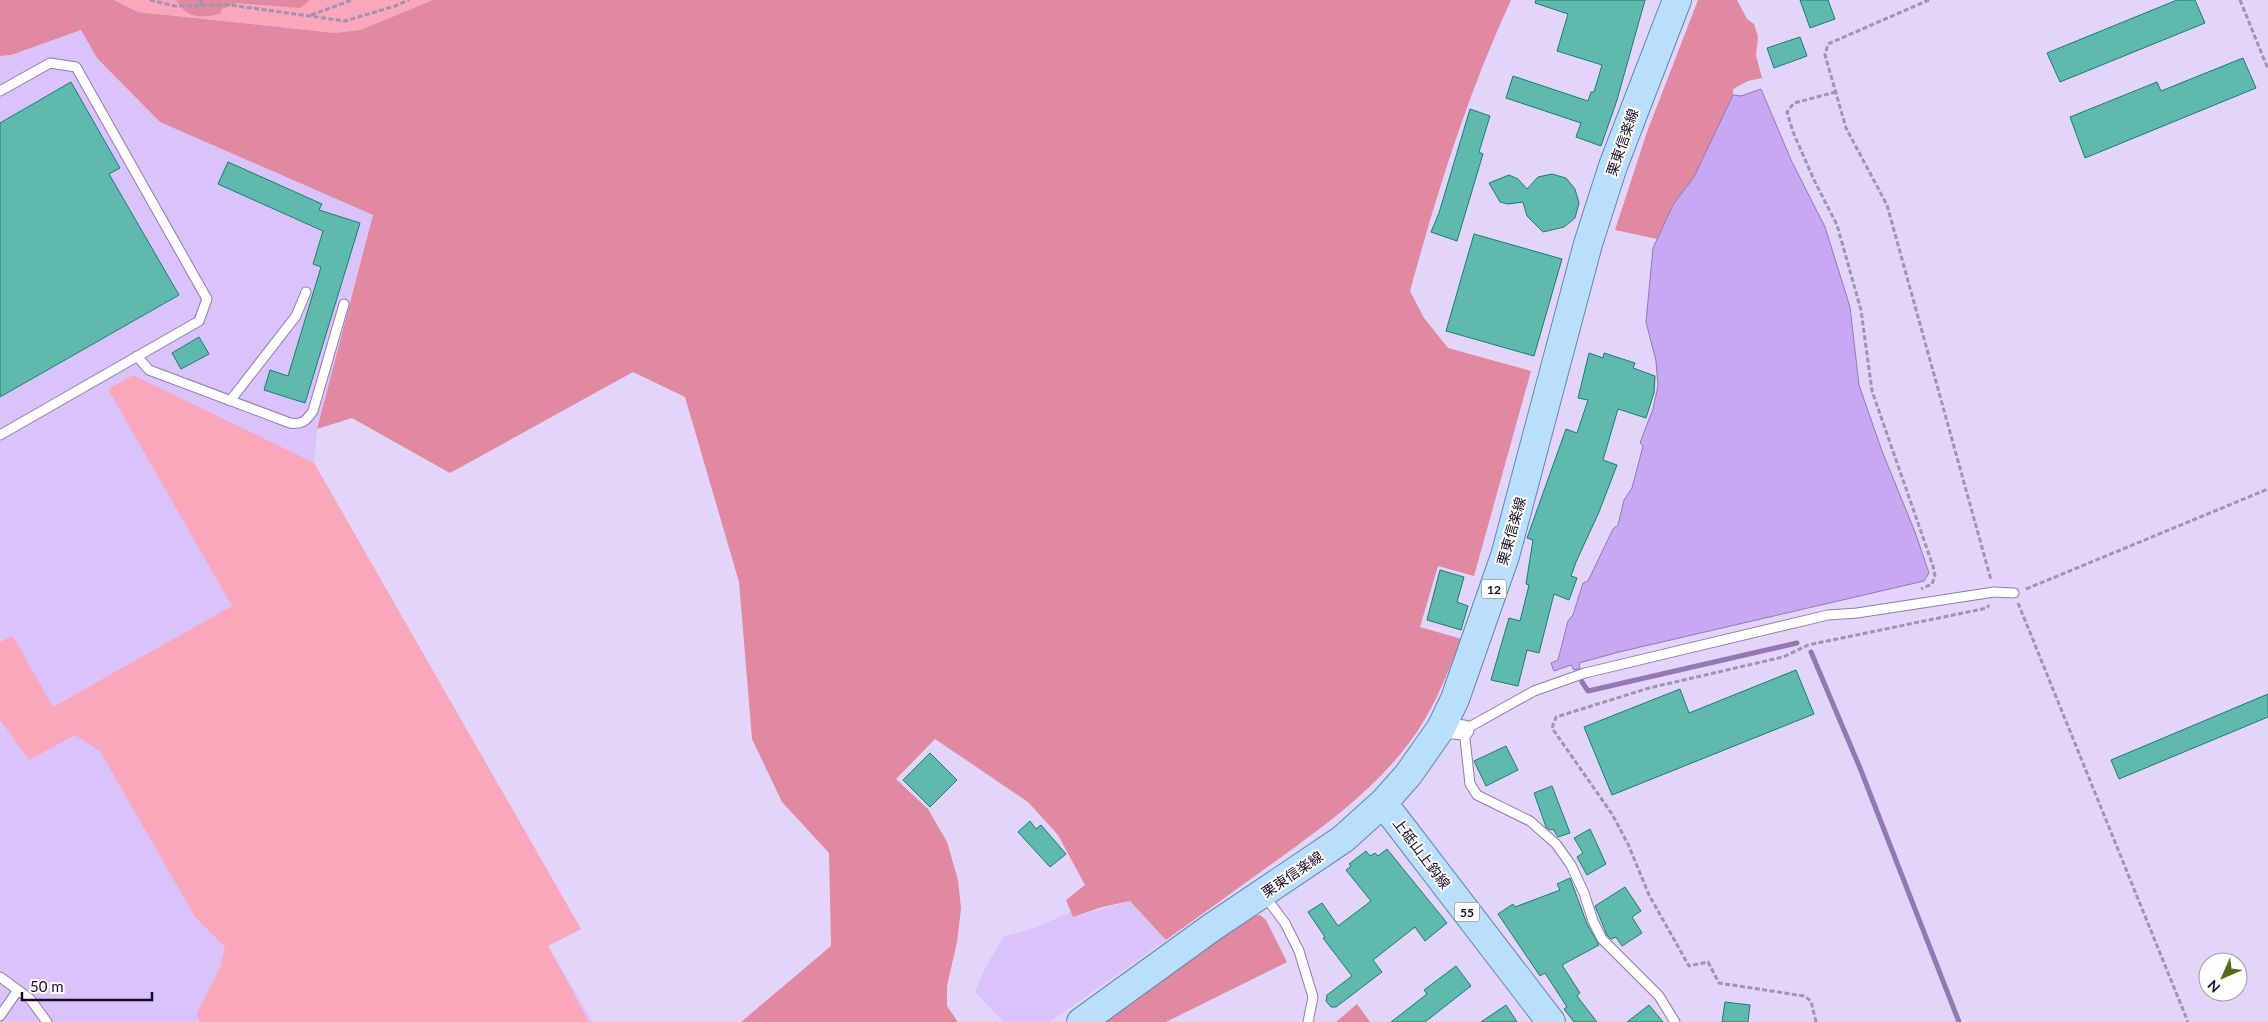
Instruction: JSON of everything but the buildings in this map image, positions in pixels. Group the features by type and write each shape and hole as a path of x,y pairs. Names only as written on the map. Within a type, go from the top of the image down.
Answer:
{"main road":[{"name":"栗東信楽線","path":"1081,1022 1343,839 1383,803 1452,729 1455,699 1505,556 1588,244 1613,166 1677,0"},
{"name":"上砥山上鈎線","path":"1383,803 1551,1022"}],"lane":[{"path":"0,91 50,63 76,67 207,299 199,321 0,434"},
{"path":"230,401 296,316 306,292"},
{"path":"137,356 149,370 290,423 299,424 306,421 313,411 344,304"},
{"path":"1675,1022 1658,996 1602,939 1571,865 1556,844 1530,821 1477,795 1470,784 1452,729 1534,691 1603,669 1828,615 1857,613 1994,592 2014,593"},
{"path":"1263,894 1285,924 1299,951 1313,997 1308,1022"},
{"path":"0,977 30,999 47,1022"},
{"path":"0,1016 18,990"}],"path":[{"path":"150,0 175,6 230,5 345,21 409,0"},
{"path":"201,0 202,6"},
{"path":"310,16 352,0"},
{"path":"1816,1022 1811,1001 1804,996 1718,983 1708,962 1689,966 1649,895 1628,844 1612,814 1552,728 1556,718 1649,688 1783,657 1808,645 1987,608 1994,592 1887,205 1846,128 1825,55 1828,44 1929,0"},
{"path":"2240,0 2268,69"},
{"path":"1836,92 1794,103 1787,112 1793,132 1814,180 1837,225 1861,310 1872,391 1933,566 1935,576 1932,584 1912,592"},
{"path":"2188,1022 2014,593 2268,489"}],"shaded area":[{"path":"0,0 114,0 138,12 335,33 360,30 433,0 1511,0 1495,35 1454,143 1410,291 1424,318 1448,348 1531,371 1474,576 1438,566 1420,627 1462,639 1445,680 1425,719 1411,740 1396,760 1360,796 1300,843 1166,940 1130,901 1102,907 1073,917 1066,900 1085,885 1058,835 1028,802 935,739 896,779 928,809 947,842 958,880 961,909 957,942 947,986 947,1006 958,1022 741,1022 831,946 829,853 782,802 752,739 739,582 685,397 633,372 450,473 352,418 317,429 373,215 160,122 97,58 81,30 11,55 0,56"},
{"path":"114,0 433,0 360,30 335,33 138,12"},
{"path":"176,0 309,1 300,8 236,3 222,9 220,14 195,16 185,11"},
{"path":"1698,0 1737,0 1747,19 1754,24 1758,37 1756,55 1762,78 1748,81 1733,89 1733,95 1694,177 1673,205 1657,239 1615,230 1647,132"},
{"path":"81,30 97,58 160,122 373,215 317,429 314,463 581,929 548,946 593,1022 0,1022 0,56 11,55"},
{"path":"1761,89 1792,162 1825,227 1850,307 1859,385 1929,573 1924,581 1619,652 1579,663 1580,668 1574,670 1571,665 1554,671 1551,663 1558,660 1568,621 1573,615 1583,583 1588,581 1613,529 1618,525 1624,500 1632,488 1643,446 1640,443 1653,409 1658,386 1656,361 1646,322 1653,248 1673,205 1694,177 1733,95 1741,96"},
{"path":"133,375 314,463 581,929 548,946 589,1022 200,1022 197,1013 220,968 225,947 195,917 100,751 75,735 29,760 0,720 0,642 13,636 53,707 232,606 108,389"},
{"path":"1130,901 1166,940 1050,1022 1004,1022 975,992 984,970 1004,936 1027,931 1071,912 1073,917"},
{"path":"1260,915 1266,920 1287,962 1166,1022 1102,1022 1247,917"},
{"path":"1357,1004 1370,1022 1336,1022"}],"waterway":[{"path":"1582,682 1588,691 1797,643"},
{"path":"1811,652 1860,768 1959,1022"}]}
